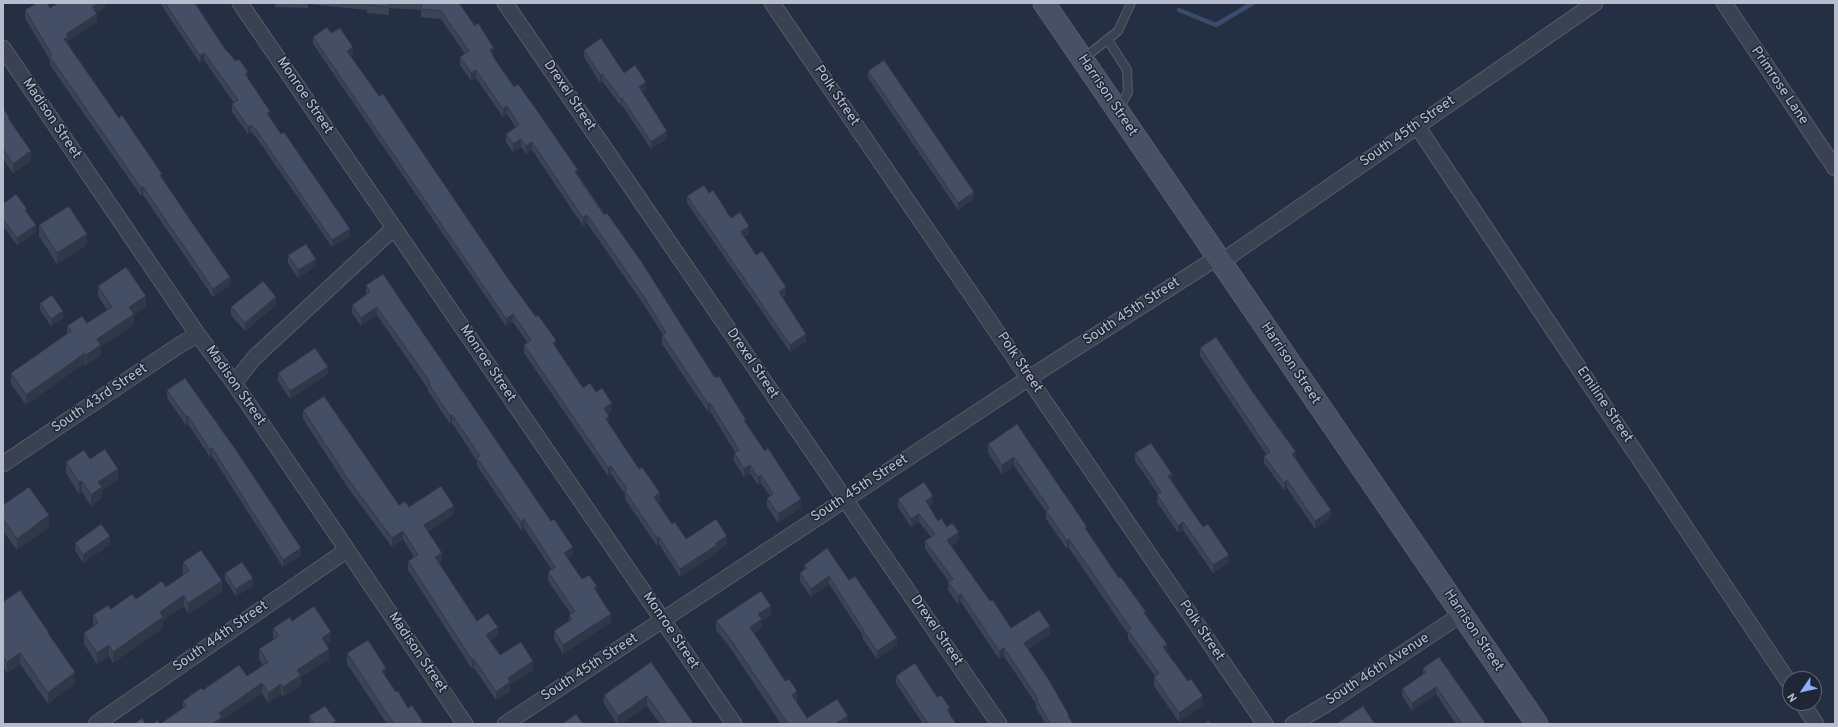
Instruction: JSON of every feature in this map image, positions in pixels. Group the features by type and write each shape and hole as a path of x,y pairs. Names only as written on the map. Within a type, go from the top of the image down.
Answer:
{"main road":[{"name":"Harrison Street","path":"1044,3 1537,724"}],"street":[{"name":"Monroe Street","path":"240,3 734,724"},
{"name":"Drexel Street","path":"505,3 997,723"},
{"name":"Polk Street","path":"772,3 1265,724"},
{"name":"South 45th Street","path":"505,724 1029,378 1219,260 1596,3"},
{"name":"Primrose Lane","path":"1724,3 1835,168"},
{"name":"Madison Street","path":"3,48 198,334 234,383 465,724"},
{"name":"Emiline Street","path":"1417,126 1782,672"},
{"path":"234,383 255,357 394,228"},
{"name":"South 43rd Street","path":"3,464 180,344 198,334"},
{"name":"South 44th Street","path":"96,724 347,550"},
{"name":"South 46th Avenue","path":"1293,724 1330,702 1462,614"},
{"path":"1807,711 1816,724"}],"lane":[{"path":"1082,60 1118,32 1132,3"},
{"path":"1108,40 1127,70 1128,92 1118,111"}],"building":[{"path":"37,3 47,3 50,8 58,3 99,3 92,7 97,14 66,34 68,37 64,39 119,118 122,115 162,174 160,175 230,277 213,289 143,187 141,188 50,57 52,55 25,10"},
{"path":"165,3 195,3 225,49 236,61 239,59 248,72 245,74 270,111 267,113 281,134 284,132 350,229 332,240 256,130 251,125 248,127 232,104 238,100 204,53 200,56"},
{"path":"367,3 389,3 389,7 367,5"},
{"path":"422,3 459,3 475,26 478,23 494,48 490,50 494,58 514,87 518,84 536,109 578,170 575,172 604,215 607,213 641,261 715,378 719,376 746,420 744,421 765,451 768,448 801,499 778,514 767,498 773,494 761,475 758,477 750,465 744,469 734,453 739,450 710,403 708,404 662,335 666,333 644,297 587,215 583,218 532,142 526,146 521,139 513,144 506,134 519,125 507,106 503,109 476,70 471,73 460,57 469,51 441,11 421,9"},
{"path":"327,27 331,33 340,28 353,47 347,51 379,96 383,94 507,277 536,317 538,315 556,340 553,343 583,388 590,383 596,392 602,388 612,403 604,408 609,416 606,419 639,469 642,467 660,493 654,497 672,524 675,522 686,539 716,519 727,536 716,543 717,545 680,569 659,537 657,538 625,491 627,489 611,466 608,468 524,345 531,340 513,314 506,319 313,37"},
{"path":"601,38 624,73 635,65 646,82 639,87 667,131 651,142 622,98 621,99 602,74 600,75 584,50"},
{"path":"884,60 974,192 958,203 868,71"},
{"path":"3,108 9,117 8,118 31,151 13,164 3,149"},
{"path":"704,185 709,193 713,190 731,218 740,212 749,226 741,232 756,255 762,251 786,287 779,292 806,334 790,345 687,196"},
{"path":"16,194 36,225 17,238 3,219 3,204"},
{"path":"69,206 87,234 57,253 39,225"},
{"path":"306,244 316,259 298,270 288,255"},
{"path":"126,267 146,296 129,307 134,314 97,339 101,345 86,355 85,353 26,395 11,373 71,331 67,326 82,316 87,323 112,307 98,286"},
{"path":"383,274 551,521 554,519 573,547 564,553 582,579 589,575 597,586 594,588 611,614 563,645 554,631 572,619 569,615 575,611 548,572 555,567 524,519 521,522 477,458 480,456 452,415 450,416 428,383 430,382 377,307 361,318 352,305 370,292 366,285"},
{"path":"263,281 276,297 245,323 231,307"},
{"path":"52,295 63,311 51,319 40,303"},
{"path":"1216,337 1254,394 1296,452 1292,454 1331,510 1315,521 1287,480 1284,483 1264,456 1270,452 1200,348"},
{"path":"315,348 328,367 290,391 278,373"},
{"path":"185,378 236,450 301,548 283,560 212,448 210,450 188,416 186,417 167,390"},
{"path":"324,396 399,505 405,501 409,507 441,486 454,506 424,525 442,553 435,557 477,621 488,613 498,627 486,635 500,655 521,642 533,661 508,678 510,682 496,692 474,659 472,660 408,561 418,555 403,531 392,538 348,479 303,410"},
{"path":"1017,424 1087,527 1085,528 1119,578 1121,577 1146,612 1144,613 1167,644 1163,647 1188,681 1191,679 1203,696 1179,713 1154,677 1159,673 1128,631 1131,629 1069,539 1067,541 1046,510 1049,508 1014,457 1002,465 988,444"},
{"path":"1151,443 1172,474 1168,476 1203,527 1208,524 1229,555 1213,565 1183,522 1178,526 1157,495 1161,492 1135,453"},
{"path":"105,449 118,469 98,482 102,487 91,495 82,481 79,482 66,462 84,450 90,459"},
{"path":"924,482 933,496 926,501 938,521 941,518 947,527 952,523 959,532 947,540 990,601 993,600 1011,628 1039,610 1050,626 1024,643 1049,680 1073,724 1051,724 1036,700 1038,699 1004,648 999,651 961,594 958,596 948,582 953,579 925,541 935,534 919,514 911,519 898,499"},
{"path":"29,487 49,515 17,539 3,519 3,505"},
{"path":"101,524 110,536 83,555 75,543"},
{"path":"827,548 849,580 855,576 897,638 877,651 829,576 811,589 800,573 807,568 804,565"},
{"path":"201,550 222,581 188,603 184,595 160,612 163,617 113,652 109,645 97,653 84,633 98,623 93,615 108,605 111,609 132,594 136,599 162,581 166,587 189,571 183,562"},
{"path":"242,562 253,578 236,589 225,573"},
{"path":"20,590 75,672 48,693 20,653 7,662 3,656 3,602"},
{"path":"761,591 771,606 758,614 762,619 750,627 785,681 789,679 797,691 792,695 807,718 837,699 848,716 835,724 788,724 731,640 716,621"},
{"path":"314,606 331,632 322,638 329,649 297,670 301,675 283,687 281,684 268,693 262,683 219,713 222,717 212,724 160,724 186,706 183,701 201,688 203,690 239,665 247,676 268,662 259,649 279,636 273,628 290,617 292,621"},
{"path":"368,640 386,668 382,671 396,692 398,691 408,708 412,705 424,724 394,724 347,653"},
{"path":"1439,657 1486,724 1462,724 1436,687 1412,703 1402,689 1426,672 1423,668"},
{"path":"651,662 694,724 667,724 647,696 618,716 604,695"},
{"path":"915,663 937,697 941,695 950,708 947,710 956,724 928,724 896,676"},
{"path":"325,706 336,721 332,724 314,724 309,716"},
{"path":"1363,706 1375,724 1336,724"},
{"path":"576,714 583,724 562,724"},
{"path":"142,718 146,724 134,724"},
{"path":"158,720 160,724 152,724"},
{"path":"1208,721 1212,724 1205,724"}],"waterway":[{"path":"1179,10 1216,25 1253,3"}]}
